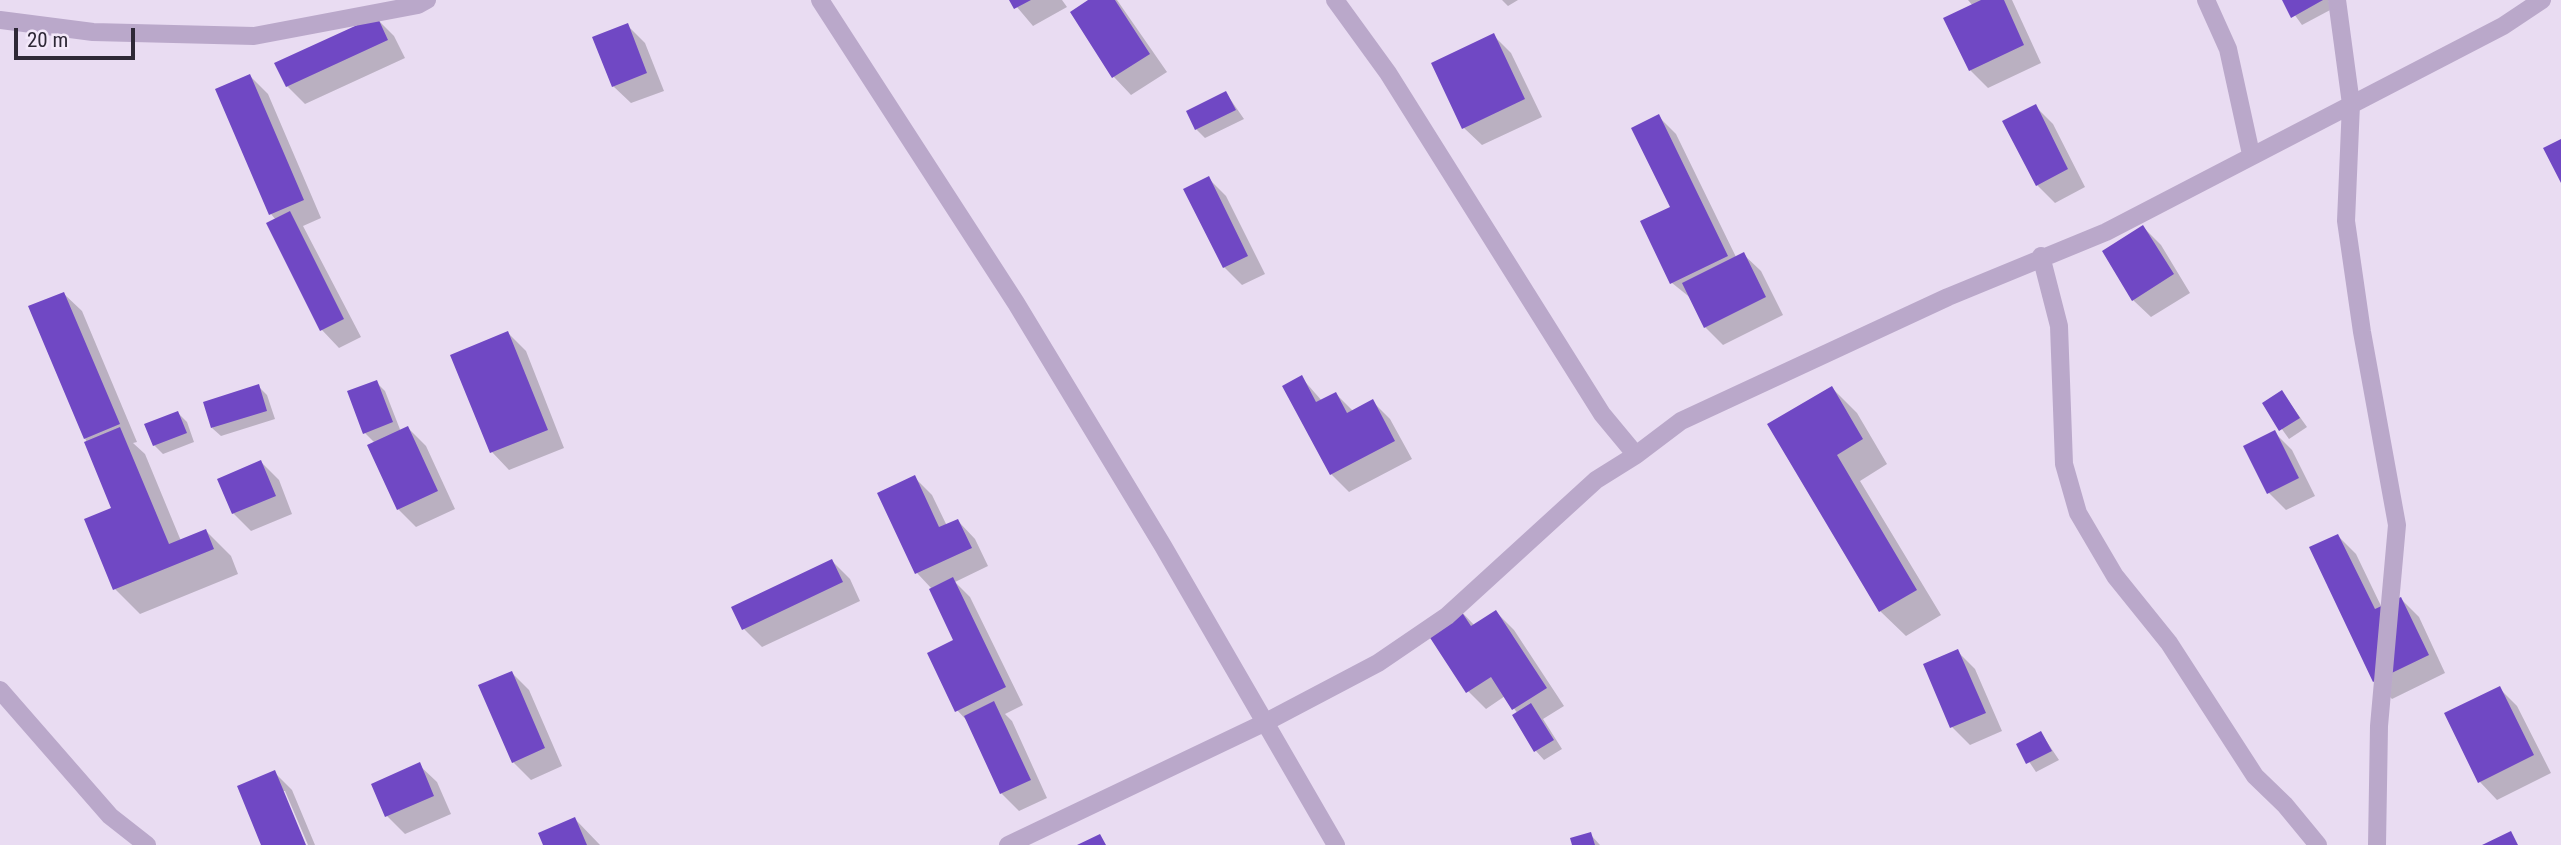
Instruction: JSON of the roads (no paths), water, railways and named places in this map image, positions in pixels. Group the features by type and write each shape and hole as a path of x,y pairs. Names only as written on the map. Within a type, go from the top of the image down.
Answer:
{"street":[{"path":"0,20 93,32 254,36 418,5 427,0"},
{"path":"820,0 1016,303 1266,722 1336,845"},
{"path":"1335,0 1388,73 1602,414 1636,454"},
{"path":"2206,0 2228,50 2251,154"},
{"path":"2337,0 2351,104 2346,221 2362,332 2396,524 2379,726 2377,845"},
{"path":"1008,845 1266,722 1378,663 1447,616 1597,481 1681,421 2041,256 2106,232 2251,154 2503,26 2542,0"},
{"path":"2041,256 2059,326 2064,464 2078,513 2115,576 2169,643 2255,776 2285,805 2318,845"},
{"path":"0,690 110,816 146,845"}]}
